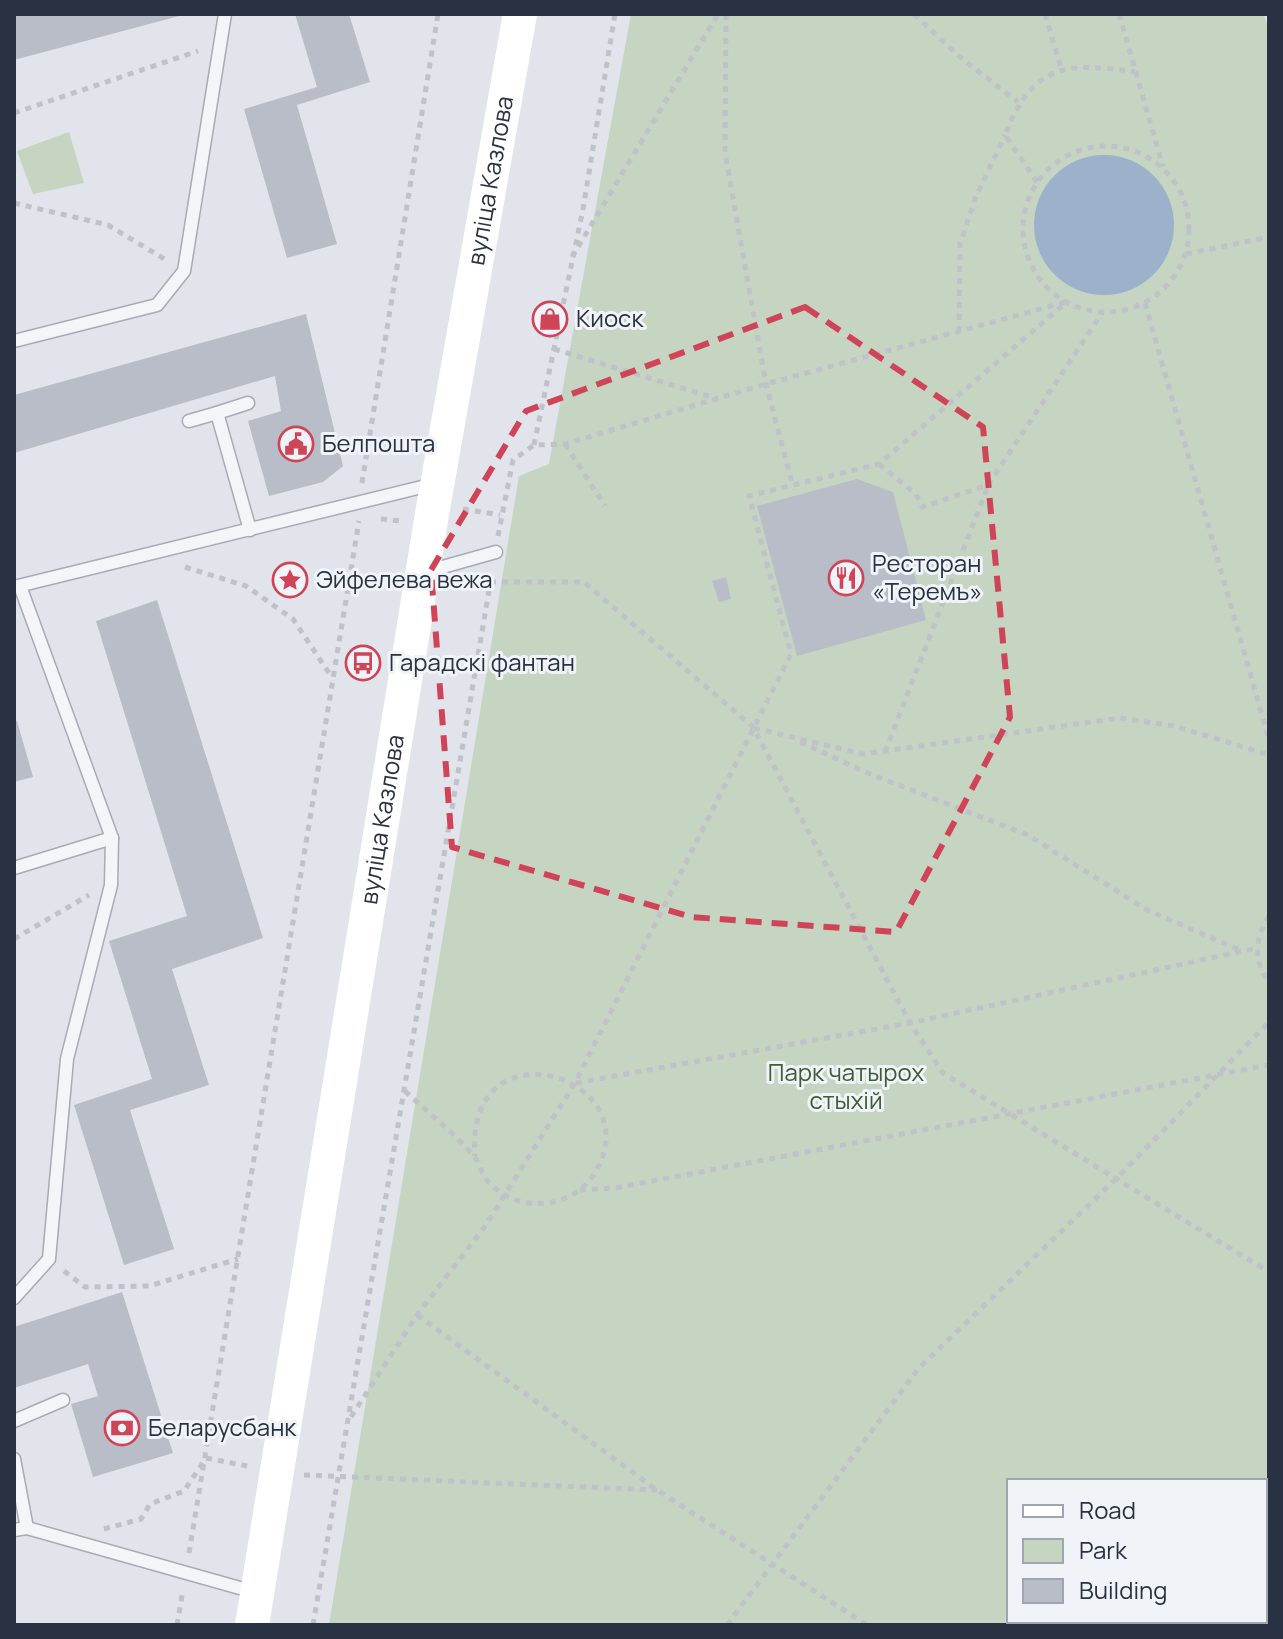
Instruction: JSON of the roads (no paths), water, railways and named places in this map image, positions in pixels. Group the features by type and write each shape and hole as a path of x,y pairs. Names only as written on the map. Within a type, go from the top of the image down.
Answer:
{"main road":[{"name":"вуліца Казлова","path":"255,1609 422,573 448,496 520,14"}],"lane":[{"path":"14,341 157,305 184,271 225,14"},
{"path":"189,421 248,403"},
{"path":"217,413 250,530"},
{"path":"14,1298 49,1259 67,1059 111,885 112,838 17,587 358,501 448,496"},
{"path":"422,573 496,552"},
{"path":"14,868 112,838"},
{"path":"14,1421 63,1400"},
{"path":"14,1459 20,1529 186,1573 255,1609"}],"water":[{"path":"1104,155 1131,161 1153,176 1168,198 1174,225 1168,252 1153,274 1131,289 1104,295 1077,289 1055,274 1040,252 1034,225 1040,198 1055,176 1077,161"}],"place":[{"name":"Киоск","path":"550,319"},
{"name":"Белпошта","path":"296,444"},
{"name":"Ресторан «Теремъ»","path":"846,578"},
{"name":"Эйфелева вежа","path":"290,580"},
{"name":"Гарадскі фантан","path":"363,663"},
{"name":"Беларусбанк","path":"122,1428"}],"park label":[{"name":"Парк чатырох стыхій","path":"846,1087"}]}
